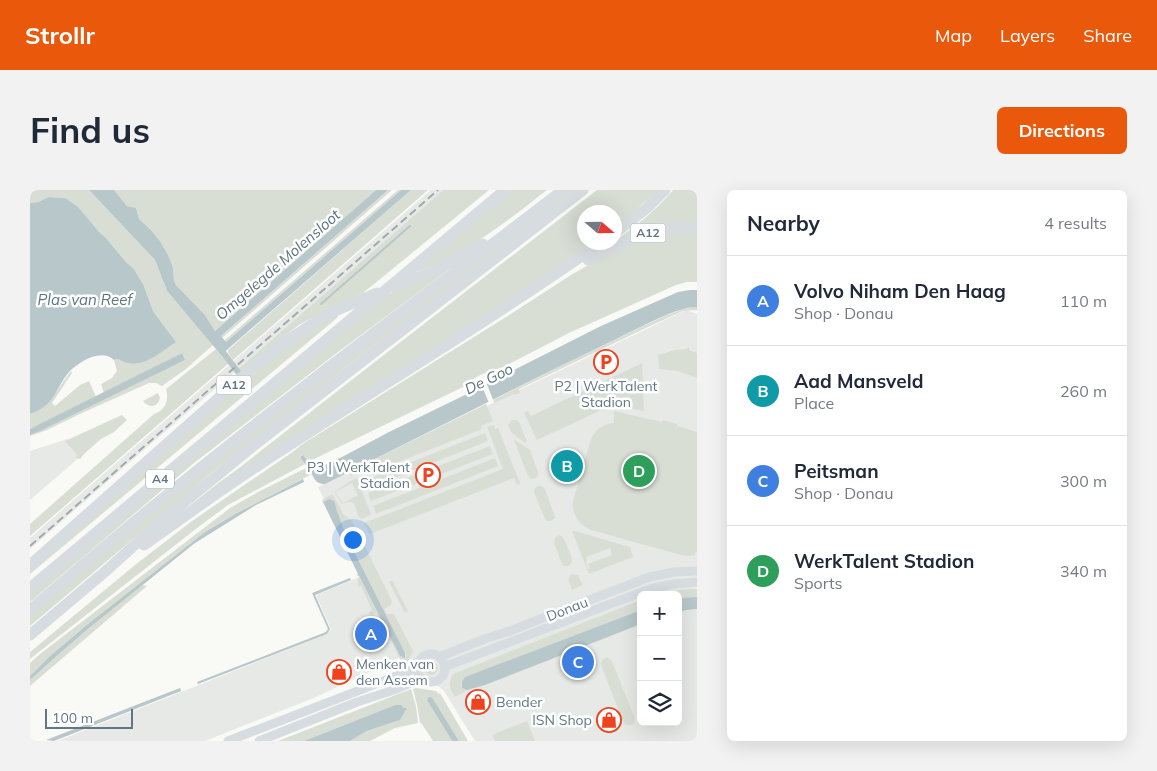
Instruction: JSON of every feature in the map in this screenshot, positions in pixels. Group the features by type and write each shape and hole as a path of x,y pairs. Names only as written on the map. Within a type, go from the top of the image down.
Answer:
{"highway":[{"name":"A12","path":"30,610 264,417 563,190"},
{"name":"A12","path":"30,636 159,523 252,447 583,190"},
{"name":"A12","path":"622,228 642,212 664,190"},
{"name":"A4","path":"30,588 501,193"},
{"name":"A12","path":"30,565 254,366 288,339 318,319 339,309 436,270 522,222"},
{"name":"A12","path":"530,292 625,240 658,230 697,228"},
{"name":"A12","path":"107,570 260,464 530,292 590,250"}],"main road":[{"name":"Donau","path":"439,657 643,579 667,573 697,571"},
{"name":"Donau","path":"444,667 650,589 673,584 697,582"},
{"path":"432,654 439,657 444,667 443,675 437,680 430,681 422,678 417,668 419,661 424,656 432,654"},
{"path":"228,741 417,668"},
{"path":"259,741 422,678"}],"shaded area":[{"path":"30,190 89,190 155,260 167,291 213,345 186,369 162,386 156,383 149,383 30,436 30,414 49,402 71,371 72,373 52,403 55,406 80,385 89,381 96,397 81,405 185,360 182,353 104,393 101,384 112,378 117,371 114,360 176,342 153,311 144,286 134,269 106,238 65,198 49,197 30,203"},
{"path":"114,190 376,190 215,331 205,315 176,285 173,268 160,241 139,219 136,208 127,206"},
{"path":"388,190 392,190 222,338 221,336"},
{"path":"398,190 401,190 226,342 225,340"},
{"path":"411,190 428,190 233,360 228,350"},
{"path":"431,190 443,190 30,549 30,538"},
{"path":"443,190 489,190 363,293 299,325 240,373 237,370"},
{"path":"511,190 547,190 483,238 449,258 413,273 436,252"},
{"path":"568,190 576,190 210,474 30,626 30,615 205,468"},
{"path":"597,190 658,190 622,222 622,205 578,205"},
{"path":"673,190 697,190 697,226 622,240 622,236"},
{"path":"577,205 577,250 584,250 178,515"},
{"path":"697,232 697,282 676,285 569,333 501,368 482,374 465,386 308,462 302,455 300,457 305,464 228,505 30,659 30,652 135,565 192,521 301,445 571,275 615,250 622,250 622,246 661,234"},
{"path":"462,260 334,355 194,463 30,602 30,593 384,297 413,280"},
{"path":"697,307 697,310 683,311 652,325 519,389 520,393 494,403 493,400 589,352 665,316"},
{"path":"341,309 337,318 30,574 30,567 274,353"},
{"path":"686,310 697,314 697,741 475,741 444,691 401,657 316,697 205,741 58,741 327,634 331,629 316,595 362,576 318,487"},
{"path":"687,348 697,353 697,378 677,371 659,369 658,355"},
{"path":"216,349 229,363 30,536 30,524 154,414 161,410 167,401 166,389"},
{"path":"642,363 644,411 618,406 608,407 537,440 524,413 528,411 531,416"},
{"path":"158,393 160,398 155,405 145,404 143,401"},
{"path":"486,404 493,421 481,426 482,429 391,465 390,461 351,476 349,472"},
{"path":"614,411 662,422 663,420 697,432 697,552 695,555 681,555 591,530 579,522 574,510 573,501 591,439 600,428 614,423"},
{"path":"122,415 127,420 114,432 101,439 80,459 75,458 77,455 65,441"},
{"path":"512,420 519,422 527,442 525,443 511,432 508,425"},
{"path":"494,425 495,429 498,428 520,483 517,485 514,478 370,534 364,523 503,469 487,427"},
{"path":"485,433 488,441 366,489 363,481"},
{"path":"67,439 82,455 30,500 30,451"},
{"path":"514,440 530,450 538,472 536,478 531,479 528,476"},
{"path":"490,446 493,454 371,501 368,493"},
{"path":"495,458 498,466 376,514 373,506"},
{"path":"308,468 312,474 205,532 88,624 50,656 30,676 30,663 40,654 230,508"},
{"path":"357,478 371,514 362,519 358,516 352,502 342,504 334,492","holes":["352,483 358,495 343,503 335,492"]},
{"path":"542,486 545,489 555,518 551,521 545,519 534,493 534,489"},
{"path":"332,494 343,514 354,524 392,601 391,605 384,609 387,614 394,614 413,651 405,665 401,661 386,631 378,625 379,618 376,613 372,615 368,613 372,610 361,586 358,587 359,577 400,656 405,657 406,655 339,519 335,503 329,499 323,502 324,505 322,500"},
{"path":"572,531 630,547 633,557 589,574","holes":["610,548 612,555 588,564 590,568 588,569 586,557"]},
{"path":"559,535 564,539 572,558 572,563 568,566 562,564 554,543 555,538"},
{"path":"572,574 578,575 583,585 572,590 569,579"},
{"path":"392,580 408,611 405,613 389,582"},
{"path":"142,585 147,586 30,686 30,680 52,659"},
{"path":"697,589 697,597 682,598 682,591 673,591"},
{"path":"637,602 637,612 465,677 461,685 464,689 470,689 455,697 450,686 453,674"},
{"path":"607,657 612,661 635,719 631,725 624,724 601,665 602,660"},
{"path":"431,661 436,663 438,668 436,673 431,675 426,673 424,668 426,663"},
{"path":"411,689 418,723 395,728 370,741 350,741 367,731 400,720 404,714 404,708 395,705 304,741 278,741"},
{"path":"413,689 440,693 468,741 459,741 431,697 428,702 452,741 433,741 420,723"},
{"path":"527,721 535,741 495,741 492,735"}],"water":[{"path":"89,190 114,190 127,206 136,208 139,219 160,241 168,255 176,285 205,315 215,331 376,190 388,190 221,336 226,342 401,190 411,190 221,355 167,291 155,260"},
{"name":"Plas van Reef","path":"49,197 65,198 78,207 134,269 144,286 153,311 176,342 148,360 134,364 118,359 114,360 103,355 90,358 78,364 69,372 50,402 30,414 30,203"},
{"path":"697,290 697,307 678,311 654,320 325,484 319,483 316,480 300,457 303,455 314,470 601,326 678,292"},
{"path":"182,353 185,360 30,435 30,429"},
{"path":"303,479 304,482 256,505 195,543 89,628 30,680 30,676 50,656 205,532"},
{"path":"329,499 335,503 345,533 405,653 405,658 400,656 357,575 323,502"},
{"path":"350,578 351,580 315,595 330,629 327,634 198,684 197,682 326,632 328,629 312,593"},
{"path":"697,597 697,609 682,611 682,598"},
{"path":"637,612 637,626 485,685 467,690 462,688 462,682 465,677"},
{"path":"180,688 181,691 54,741 46,740"},
{"path":"429,697 433,699 459,741 452,741 428,702"},
{"path":"395,705 401,705 407,710 405,710 400,720 367,731 350,741 304,741"}],"pier":[{"path":"486,382 494,402 489,403 481,384"}],"waterway":[{"path":"321,304 410,226"},
{"name":"De Goo","path":"219,347 238,372"}],"railway":[{"path":"30,546 438,190"}],"place":[{"name":"P2 | WerkTalent Stadion","path":"606,362"},
{"name":"Aad Mansveld","path":"567,466"},
{"name":"WerkTalent Stadion","path":"639,471"},
{"name":"P3 | WerkTalent Stadion","path":"428,475"},
{"name":"Volvo Niham Den Haag","path":"371,634"},
{"name":"Peitsman","path":"578,662"},
{"name":"Menken van den Assem","path":"339,672"},
{"name":"Bender","path":"478,702"},
{"name":"ISN Shop","path":"609,720"}],"water label":[{"name":"Omgelegde Molensloot","path":"278,265"}]}
